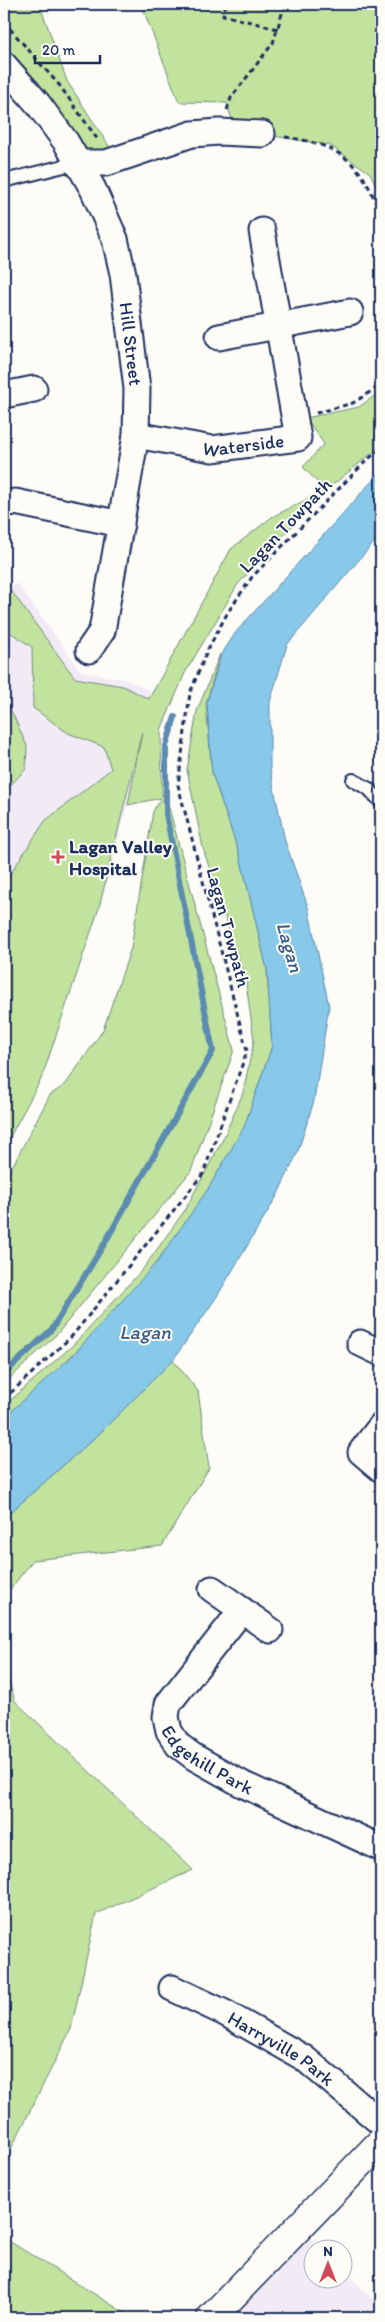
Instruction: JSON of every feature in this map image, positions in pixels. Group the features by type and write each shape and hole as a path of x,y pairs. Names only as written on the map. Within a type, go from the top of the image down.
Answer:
{"street":[{"name":"Hill Street","path":"4,65 38,104 66,142 76,163 93,189 115,239 123,274 137,388 136,435 102,631 89,650"},
{"path":"76,163 106,163 192,134 219,132 262,134"},
{"name":"Waterside","path":"136,435 212,450 298,438 262,231"},
{"path":"219,337 350,312"},
{"path":"4,395 34,388"},
{"path":"4,504 15,502 121,524"},
{"path":"381,1426 361,1452 381,1469"},
{"path":"212,1589 270,1630"},
{"name":"Edgehill Park","path":"242,1610 168,1704 166,1717 169,1731 178,1745 216,1770 381,1848"},
{"name":"Harryville Park","path":"172,1988 226,2013 304,2058 381,2123"},
{"path":"211,2318 381,2142"}],"lane":[{"path":"4,181 76,163"},
{"path":"352,780 369,789 381,802"}],"path":[{"path":"226,4 223,15 278,29"},
{"path":"219,132 231,98 273,43 285,4"},
{"path":"4,22 60,86 100,142 106,163"},
{"path":"262,134 315,142 341,154 361,173 381,215"},
{"path":"294,418 353,403 381,385"},
{"name":"Lagan Towpath","path":"4,1399 72,1336 203,1174 247,1050 178,785 190,693 208,649 228,612 252,577 367,460 381,449"}],"shaded area":[{"name":"Lagan Valley Hospital","path":"18,584 81,671 127,680 159,694 99,908 42,1077 4,1148 4,585"},
{"path":"299,2228 312,2240 302,2240 302,2290 352,2290 352,2279 381,2307 381,2318 211,2318"}],"green space":[{"path":"4,4 46,4 42,11 67,81 111,149 87,155 39,83 4,44"},
{"path":"141,4 381,4 381,196 370,173 329,145 273,136 240,125 231,117 227,103 179,102"},
{"path":"381,391 381,446 326,490 238,584 185,673 161,730 162,796 165,793 234,1050 191,1171 58,1333 4,1384 5,1180 50,1095 66,1084 103,1030 131,948 153,811 161,798 128,805 142,732 99,908 42,1077 4,1148 4,883 45,821 111,769 104,747 68,733 33,708 32,647 4,628 4,592 12,592 75,678 123,686 149,699 231,549 272,517 325,490 303,467 324,444 306,418 359,407"},
{"path":"220,654 206,704 212,773 240,856 267,969 272,1046 243,1131 197,1207 129,1299 4,1420 4,1406 72,1346 143,1269 185,1210 223,1139 243,1093 254,1040 246,983 203,848 187,770 197,711"},
{"path":"4,695 27,746 26,769 4,792"},
{"path":"173,1360 198,1391 209,1468 162,1546 33,1560 4,1597 4,1518 101,1432"},
{"path":"4,1665 15,1701 193,1870 96,1914 71,2029 4,2163"},
{"path":"4,2238 133,2318 4,2318"}],"water":[{"name":"Lagan","path":"381,471 381,534 287,645 270,702 270,769 285,841 308,907 329,1006 314,1101 297,1154 277,1196 216,1298 173,1360 101,1432 4,1518 4,1418 73,1355 157,1262 208,1189 244,1127 272,1046 267,969 240,856 212,773 207,702 221,655 236,632"}],"waterway":[{"path":"4,1374 52,1329 103,1246 213,1051 166,814 166,746 175,717"}],"place":[{"name":"Lagan Valley Hospital","path":"58,857"}]}
